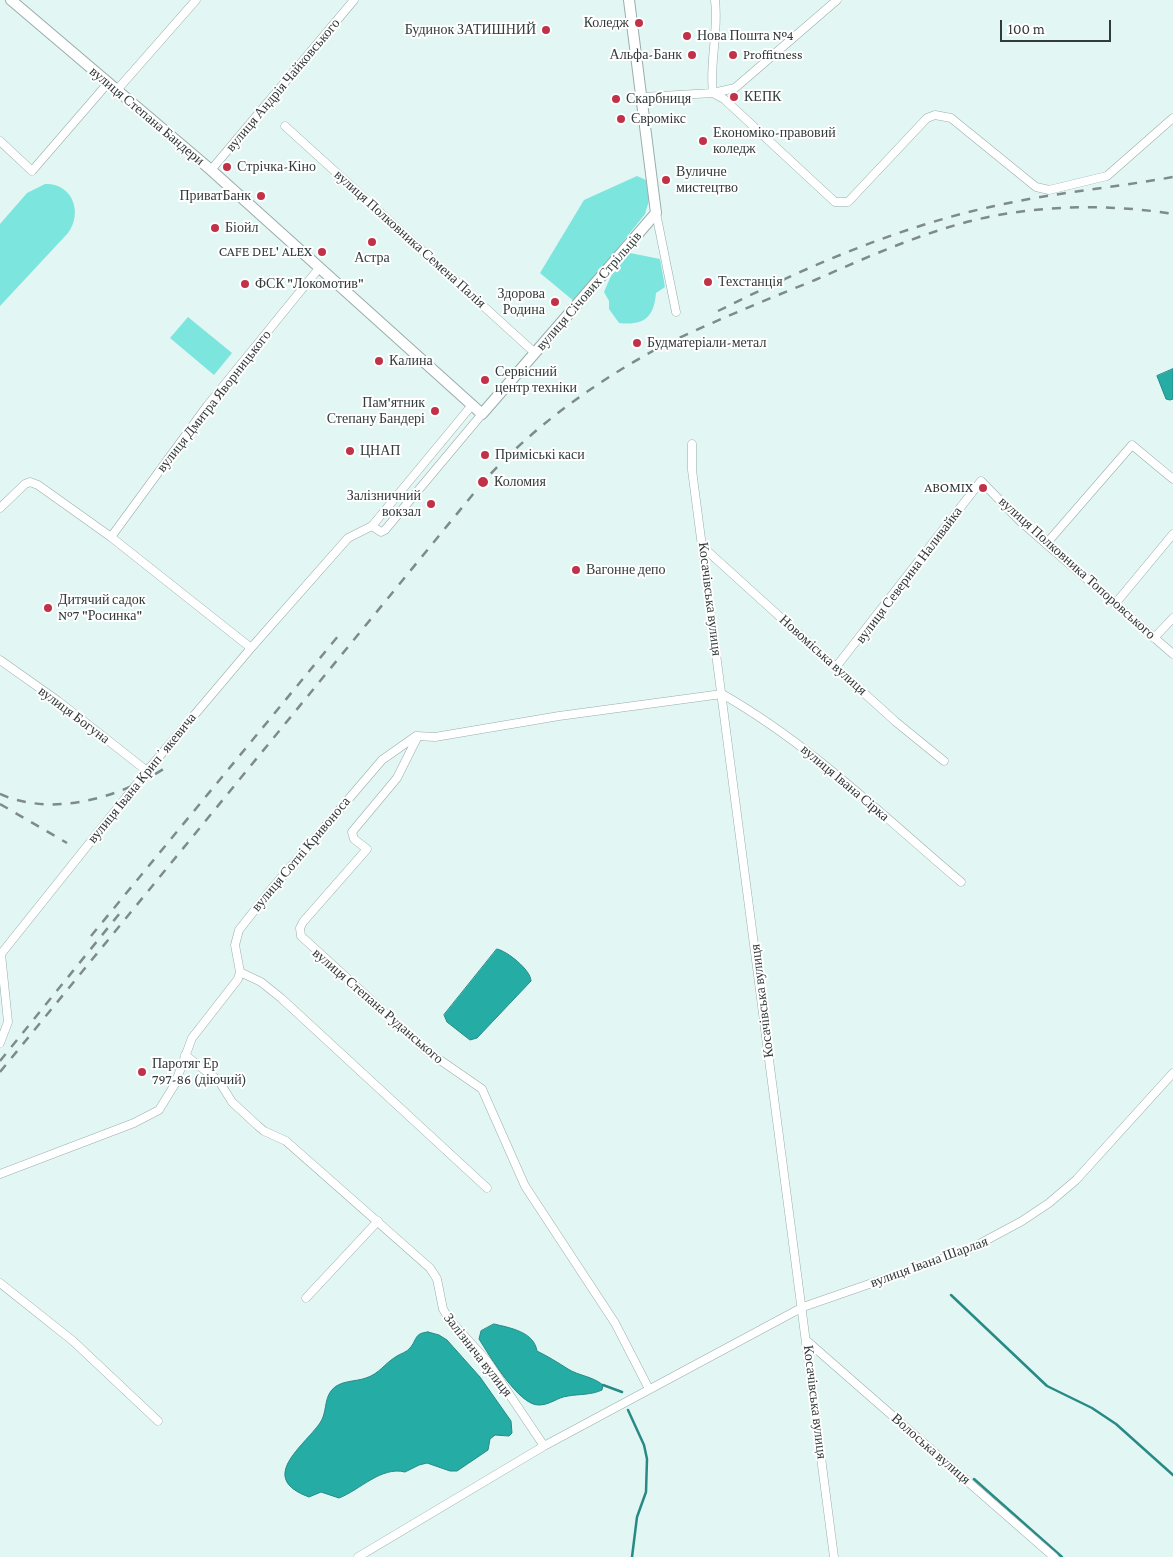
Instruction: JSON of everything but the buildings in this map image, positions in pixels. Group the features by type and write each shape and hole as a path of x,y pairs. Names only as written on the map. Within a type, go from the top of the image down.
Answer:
{"street":[{"name":"вулиця Степана Бандери","path":"11,0 211,170 482,414"},
{"path":"117,90 196,0"},
{"name":"вулиця Андрія Чайковського","path":"211,170 354,0"},
{"name":"вулиця Січових Стрільців","path":"629,0 643,97 656,214 676,312"},
{"path":"713,93 711,76 718,30 715,0"},
{"path":"643,97 713,93 737,87 837,0"},
{"path":"0,141 32,171 108,83"},
{"path":"713,93 724,99 835,202 848,202 927,118 936,115 951,118 1036,188 1050,190 1107,176 1173,118"},
{"name":"вулиця Полковника Семена Палія","path":"285,126 535,353"},
{"name":"вулиця Січових Стрільців","path":"482,414 656,214"},
{"name":"вулиця Дмитра Яворницького","path":"111,537 207,406 320,267"},
{"path":"472,405 372,526 380,532 385,530 482,414"},
{"name":"Косачівська вулиця","path":"692,444 692,470 704,548 834,1557"},
{"path":"1046,544 1132,445 1173,479"},
{"name":"вулиця Полковника Топоровського","path":"982,481 1046,544 1173,654"},
{"name":"вулиця Северина Наливайка","path":"836,667 856,645 982,481"},
{"path":"0,508 18,489 30,482 38,485 111,537 251,648"},
{"name":"вулиця Івана Крипʼякевича","path":"0,1043 8,1022 1,953 147,771 251,648 348,538 372,526"},
{"path":"1115,604 1173,534"},
{"name":"Новоміська вулиця","path":"704,548 896,722 944,761"},
{"path":"1154,638 1173,618"},
{"name":"вулиця Богуна","path":"0,660 58,701 147,771"},
{"path":"418,736 435,737 559,716 722,694"},
{"name":"вулиця Івана Сірка","path":"722,694 782,732 961,882"},
{"name":"вулиця Сотні Кривоноса","path":"240,972 235,945 237,934 243,925 384,757 418,736"},
{"name":"вулиця Степана Руданського","path":"418,736 397,778 352,832 354,839 367,849 303,922 300,928 301,936 427,1051 482,1089 525,1186 615,1323 649,1389"},
{"path":"0,1174 134,1124 156,1113 167,1100 196,1033 230,991 240,972 261,982 281,998 487,1188"},
{"name":"Залізнича вулиця","path":"185,1055 219,1082 232,1102 258,1126 264,1131 286,1141 430,1268 437,1279 443,1309 449,1319 487,1361 544,1446"},
{"name":"вулиця Івана Шарлая","path":"358,1557 544,1446 803,1307 970,1249 1022,1221 1050,1203 1076,1180 1172,1077"},
{"path":"306,1298 378,1221"},
{"path":"0,1283 73,1341 158,1421"},
{"name":"Волоська вулиця","path":"807,1341 1054,1557"}],"shaded area":[{"path":"637,176 646,180 651,194 645,214 575,302 540,273 584,200"},
{"path":"45,184 63,188 69,194 75,208 75,217 68,233 0,306 0,224 27,193"},
{"path":"630,253 660,259 665,287 656,293 653,308 646,318 628,324 619,323 609,309 609,301 604,292 611,276"},
{"path":"188,317 232,353 214,375 170,338"},
{"path":"1173,369 1173,399 1170,400 1166,399 1157,376"},
{"path":"497,949 507,953 518,962 527,972 531,981 477,1038 470,1040 447,1022 444,1015"},
{"path":"494,1324 514,1329 527,1335 537,1351 572,1371 599,1382 603,1385 602,1390 590,1394 564,1397 543,1405 531,1403 514,1389 505,1378 479,1339 481,1331"},
{"path":"428,1332 439,1335 447,1340 480,1377 511,1421 512,1433 509,1436 495,1435 490,1439 488,1450 457,1471 450,1471 427,1463 405,1472 396,1471 379,1475 339,1498 321,1492 309,1497 294,1489 286,1481 285,1472 295,1452 320,1423 324,1415 327,1398 334,1387 375,1374 409,1349 418,1335"}],"waterway":[{"path":"951,1295 1047,1386 1092,1408 1116,1424 1173,1475"},
{"path":"603,1385 622,1392"},
{"path":"628,1410 644,1445 647,1459 646,1492 637,1517 632,1557"},
{"path":"974,1479 1062,1557"}],"railway":[{"path":"718,311 817,265 920,226 990,207 1035,198 1173,177"},
{"path":"0,1072 483,482 523,442 589,390 637,360 681,337 869,256 963,223 1014,212 1041,209 1095,207 1147,210 1173,214"},
{"path":"91,936 339,635"},
{"path":"0,794 21,801 43,804 87,801 130,787 168,766"},
{"path":"0,804 67,843"},
{"path":"0,1061 124,908"}],"place":[{"name":"Коледж","path":"639,23"},
{"name":"Будинок ЗАТИШНИЙ","path":"546,30"},
{"name":"Нова Пошта №4","path":"687,36"},
{"name":"Альфа-Банк","path":"692,55"},
{"name":"Proffitness","path":"733,55"},
{"name":"КЕПК","path":"734,97"},
{"name":"Скарбниця","path":"616,99"},
{"name":"Євромікс","path":"621,119"},
{"name":"Економіко-правовий коледж","path":"703,141"},
{"name":"Стрічка-Кіно","path":"227,167"},
{"name":"Вуличне мистецтво","path":"666,180"},
{"name":"ПриватБанк","path":"261,196"},
{"name":"Біойл","path":"215,228"},
{"name":"Астра","path":"372,242"},
{"name":"CAFE DEL' ALEX","path":"322,252"},
{"name":"Техстанція","path":"708,282"},
{"name":"ФСК \"Локомотив\"","path":"245,284"},
{"name":"Здорова Родина","path":"555,302"},
{"name":"Будматеріали-метал","path":"637,343"},
{"name":"Калина","path":"379,361"},
{"name":"Сервісний центр техніки","path":"485,380"},
{"name":"Пам'ятник Степану Бандері","path":"435,411"},
{"name":"ЦНАП","path":"350,451"},
{"name":"Приміські каси","path":"485,455"},
{"name":"Коломия","path":"483,482"},
{"name":"ABOMIX","path":"983,488"},
{"name":"Залізничний вокзал","path":"431,504"},
{"name":"Вагонне депо","path":"576,570"},
{"name":"Дитячий садок №7 \"Росинка\"","path":"48,608"},
{"name":"Паротяг Ер 797-86 (діючий)","path":"142,1072"}]}
